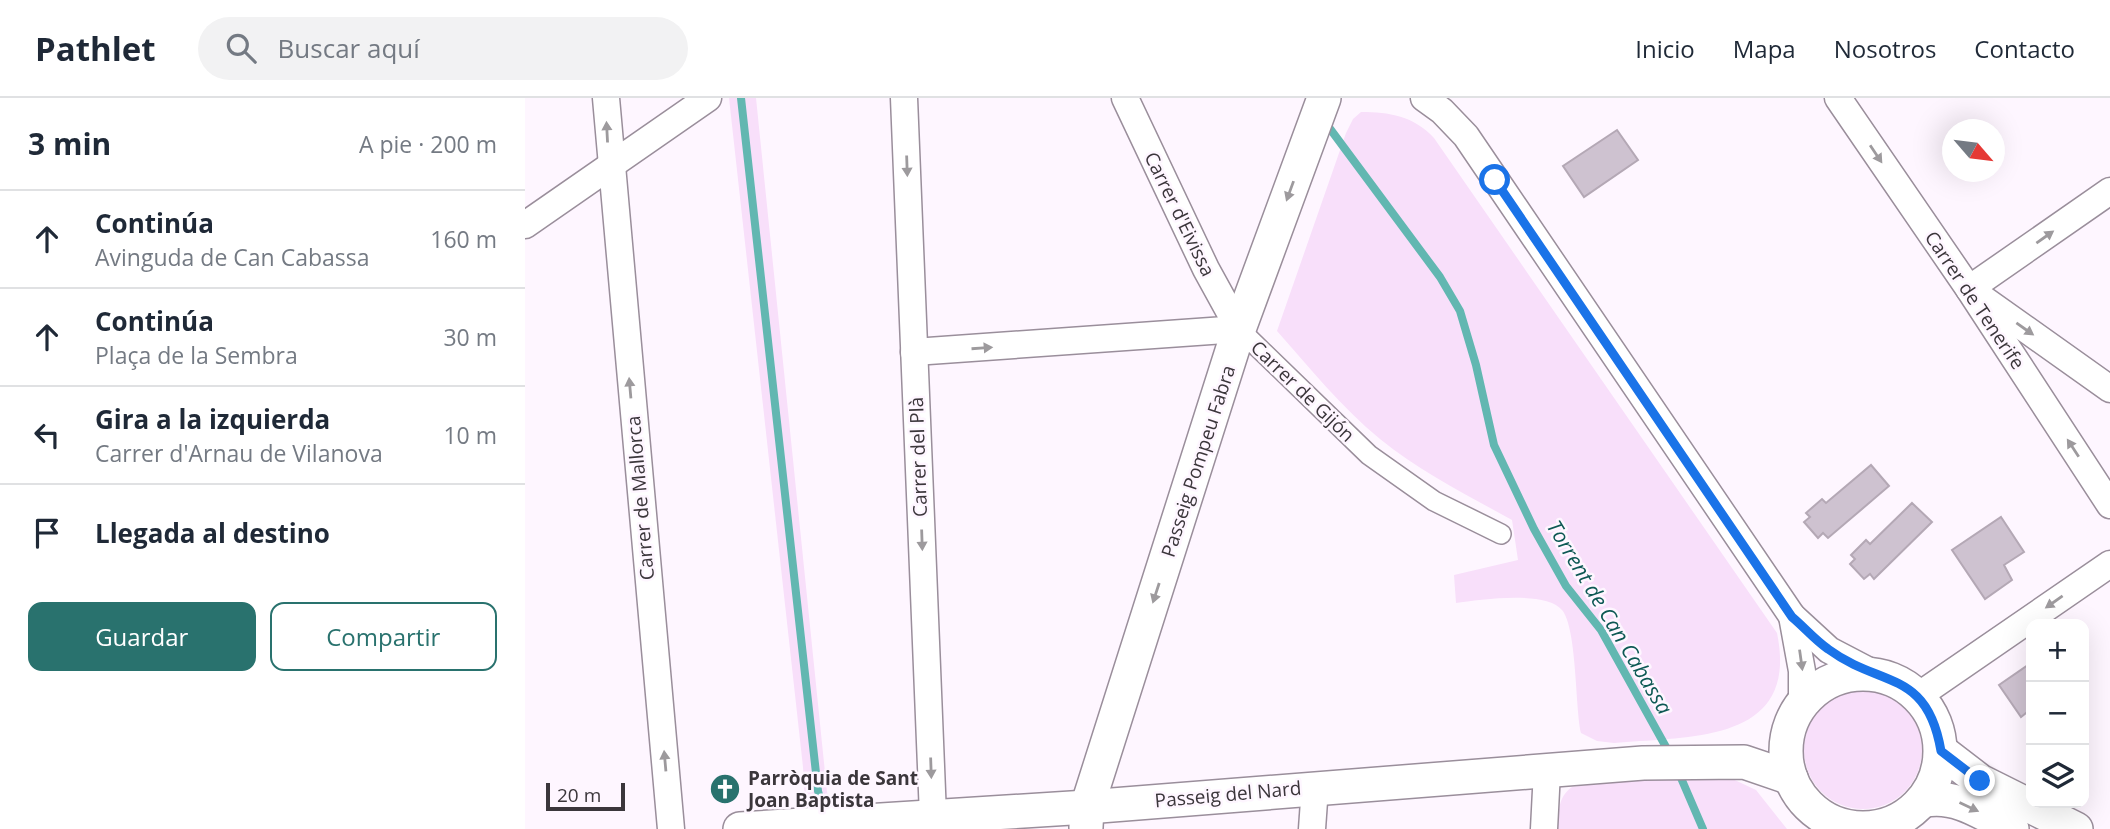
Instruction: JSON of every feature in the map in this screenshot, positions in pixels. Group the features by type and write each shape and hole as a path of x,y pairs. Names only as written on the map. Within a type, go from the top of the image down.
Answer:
{"street":[{"name":"Carrer de Mallorca","path":"605,98 609,166 671,829"},
{"path":"525,225 708,98"},
{"name":"Carrer del Plà","path":"904,98 933,816"},
{"name":"Carrer d'Eivissa","path":"1125,98 1206,269 1239,329"},
{"path":"1424,98 1443,111 1466,136 1792,617 1829,650 1873,673 1893,679 1918,696 1936,723 1941,751 1938,769 1922,801"},
{"path":"1451,98 1466,136"},
{"name":"Carrer de Tenerife","path":"1838,98 1969,289 2110,505"},
{"name":"Passeig Pompeu Fabra","path":"1086,818 1239,329 1321,109"},
{"path":"2110,191 1969,289 2110,389"},
{"name":"Carrer de Gijón","path":"914,352 1239,329 1369,455 1434,501 1501,534"},
{"path":"1918,696 2110,564"},
{"path":"1792,617 1802,671 1786,752 1791,778 1807,806 1831,825 1853,828 1889,826 1922,801 1951,799 2012,829"},
{"path":"1795,716 1815,691 1838,677 1873,673"},
{"name":"Passeig del Nard","path":"1717,760 1750,752 1774,741 1795,716"},
{"path":"1941,751 1980,781 2075,829"},
{"name":"Passeig del Nard","path":"740,829 933,816 1086,818 1315,787 1643,763 1717,760 1744,762 1791,778"},
{"path":"1543,829 1547,771"},
{"path":"1312,829 1315,787"}],"shaded area":[{"path":"729,98 756,98 827,792 839,829 806,824 803,767"},
{"path":"1361,112 1401,117 1418,125 1434,138 1777,633 1780,669 1772,696 1755,715 1732,727 1674,738 1614,743 1597,741 1581,733 1573,649 1567,619 1562,610 1554,604 1527,598 1456,603 1454,575 1518,560 1512,520 1428,473 1380,439 1339,401 1277,331 1346,133 1353,119"},
{"path":"1863,691 1885,696 1905,708 1917,728 1922,750 1917,772 1905,792 1885,804 1863,809 1841,804 1821,792 1809,772 1804,750 1809,728 1821,708 1841,696"},
{"path":"1724,775 1756,790 1787,829 1558,829 1561,801 1572,787 1629,779"}],"building":[{"path":"1617,130 1638,160 1584,197 1563,166"},
{"path":"1871,465 1889,486 1828,538 1823,533 1818,538 1804,522 1810,517 1806,513 1822,499 1826,503"},
{"path":"1912,503 1932,522 1874,579 1870,574 1864,579 1850,564 1855,559 1851,555 1866,540 1870,544"},
{"path":"2001,517 2024,552 2004,565 2012,580 1985,599 1952,550"},
{"path":"2026,666 2026,713 2021,717 1999,685"}],"waterway":[{"path":"741,98 818,791 825,816"},
{"name":"Torrent de Can Cabassa","path":"1325,122 1440,277 1460,311 1476,365 1494,445 1534,529 1566,586 1601,630 1671,756"},
{"name":"Torrent de Can Cabassa","path":"1678,771 1703,829"}],"place":[{"name":"Parròquia de Sant Joan Baptista","path":"725,789"}],"route":[{"path":"1495,180 1792,617 1829,650 1873,673 1893,679 1918,696 1936,723 1941,751 1957,766 1980,781"}]}
